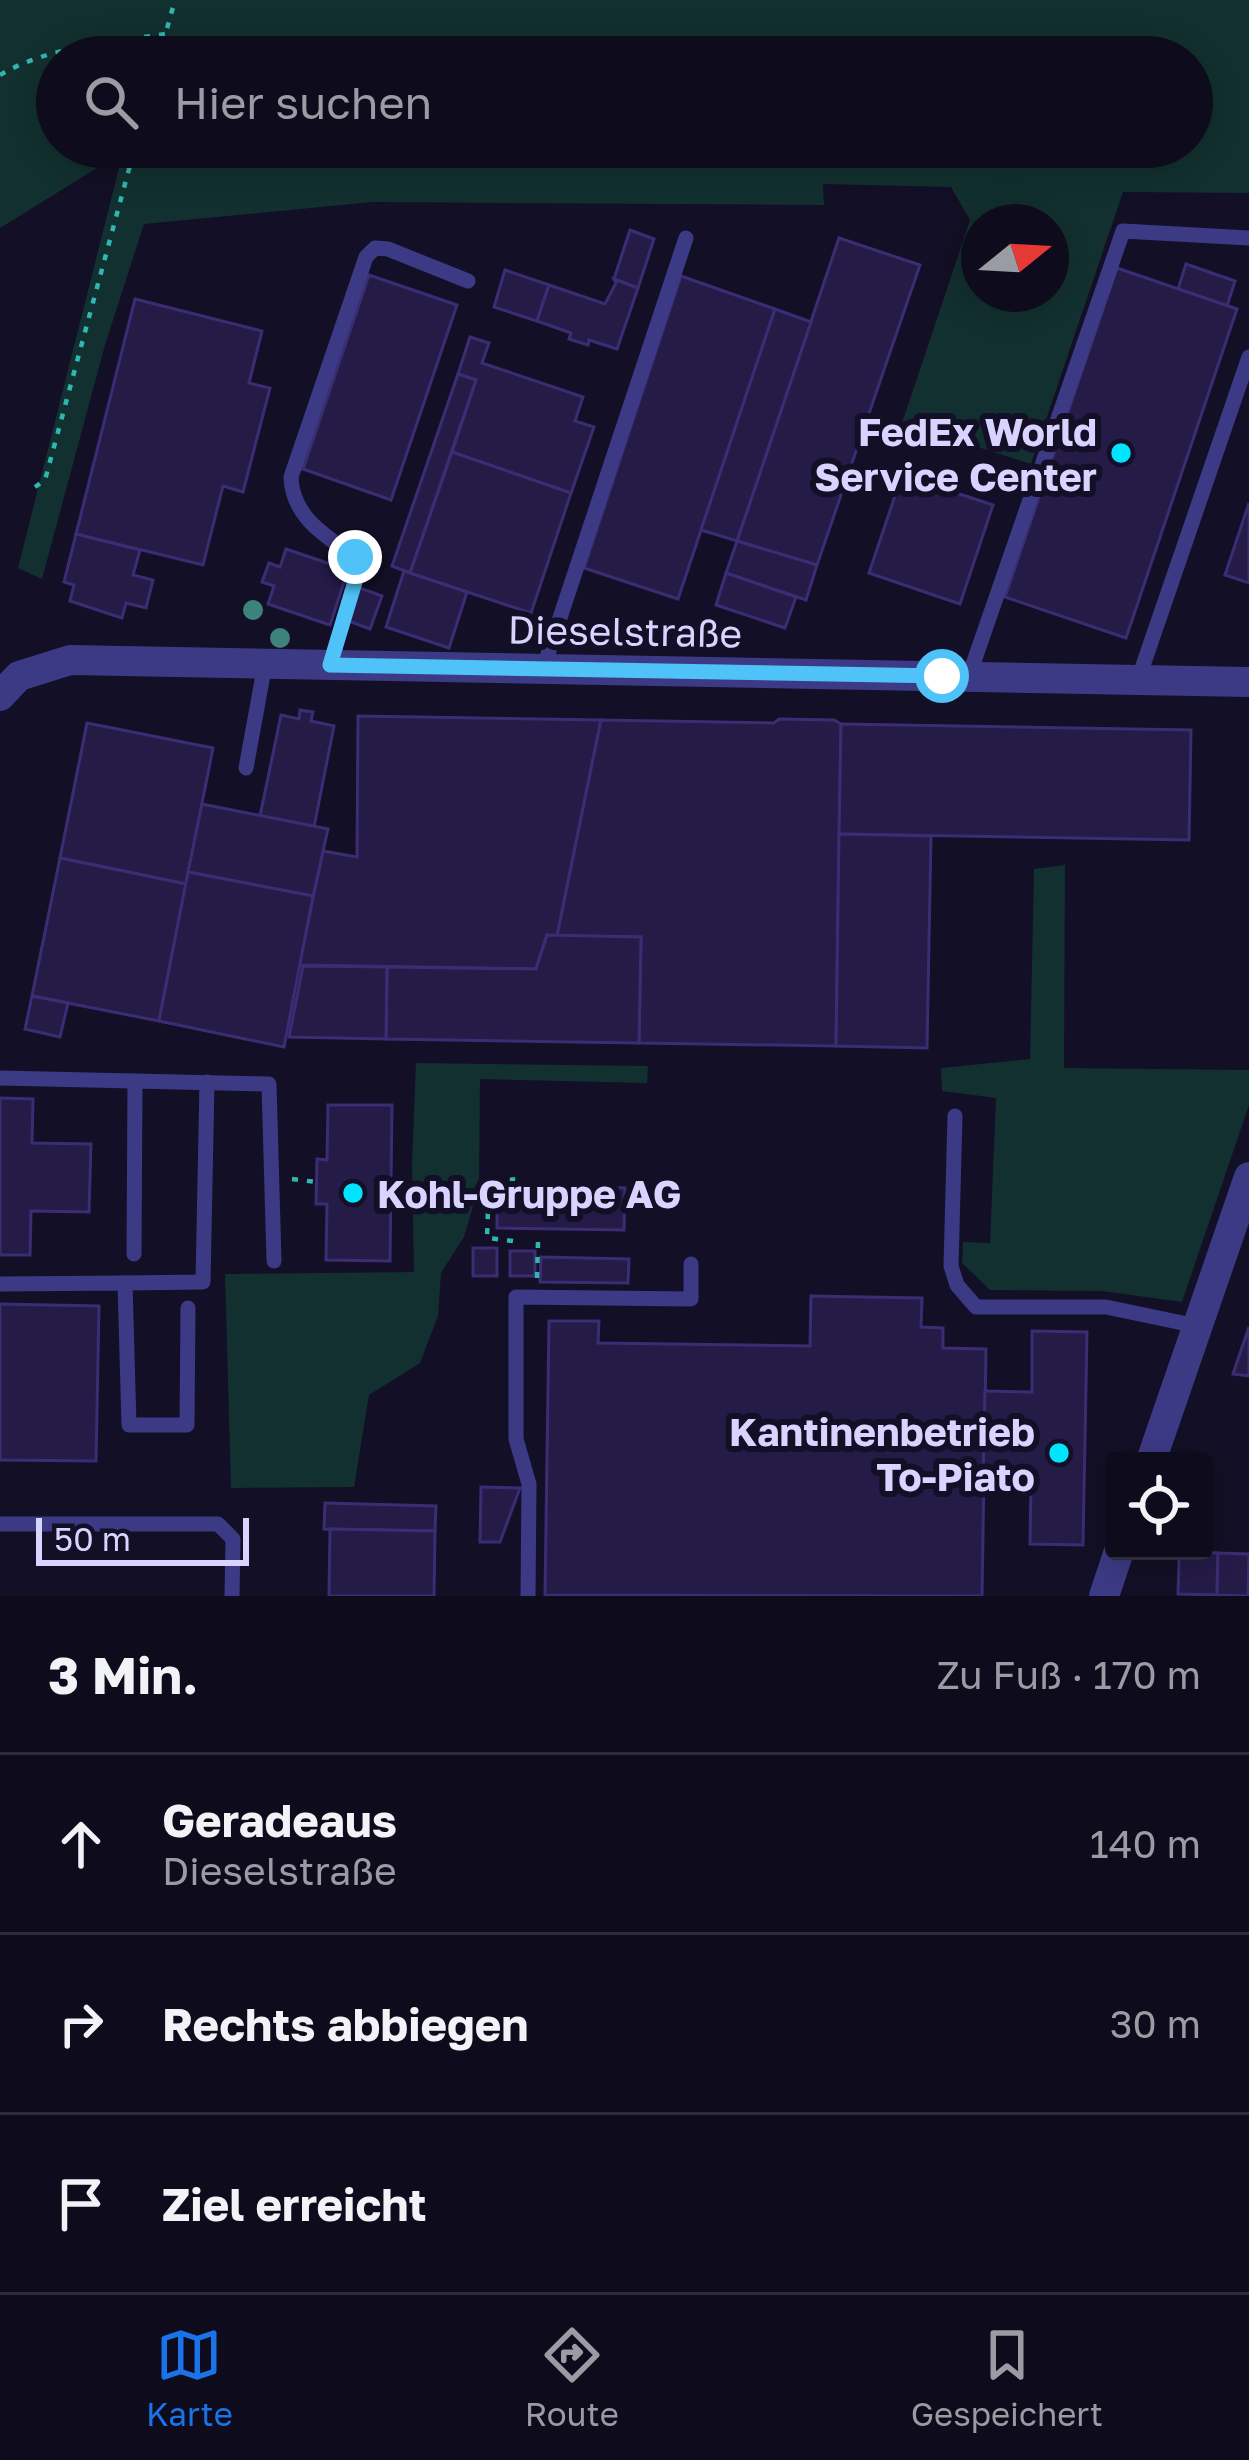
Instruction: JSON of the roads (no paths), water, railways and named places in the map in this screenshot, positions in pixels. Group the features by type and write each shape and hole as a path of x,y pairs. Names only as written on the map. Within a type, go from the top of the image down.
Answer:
{"street":[{"name":"Dieselstraße","path":"3,691 35,668 70,660 1249,682"},
{"path":"1153,1452 1249,1177"},
{"path":"1104,1596 1116,1560"}],"lane":[{"path":"970,676 1124,231 1249,238"},
{"path":"542,669 686,238"},
{"path":"330,665 360,565 310,525 291,495 291,477 366,257 375,248 388,249 468,281"},
{"path":"1138,680 1249,357"},
{"path":"246,768 265,664"},
{"path":"0,1078 269,1084 274,1261"},
{"path":"134,1254 135,1082"},
{"path":"0,1284 203,1282 207,1082"},
{"path":"955,1116 951,1266 957,1285 976,1306 1106,1307 1198,1326"},
{"path":"528,1596 529,1484 516,1439 516,1297 691,1299 691,1264"},
{"path":"124,1283 129,1425 187,1425 188,1308"},
{"path":"0,1524 218,1524 233,1539 232,1596"}],"place":[{"name":"FedEx World Service Center","path":"1121,453"},
{"name":"Kohl-Gruppe AG","path":"353,1193"},
{"name":"Kantinenbetrieb To-Piato","path":"1059,1453"}]}
